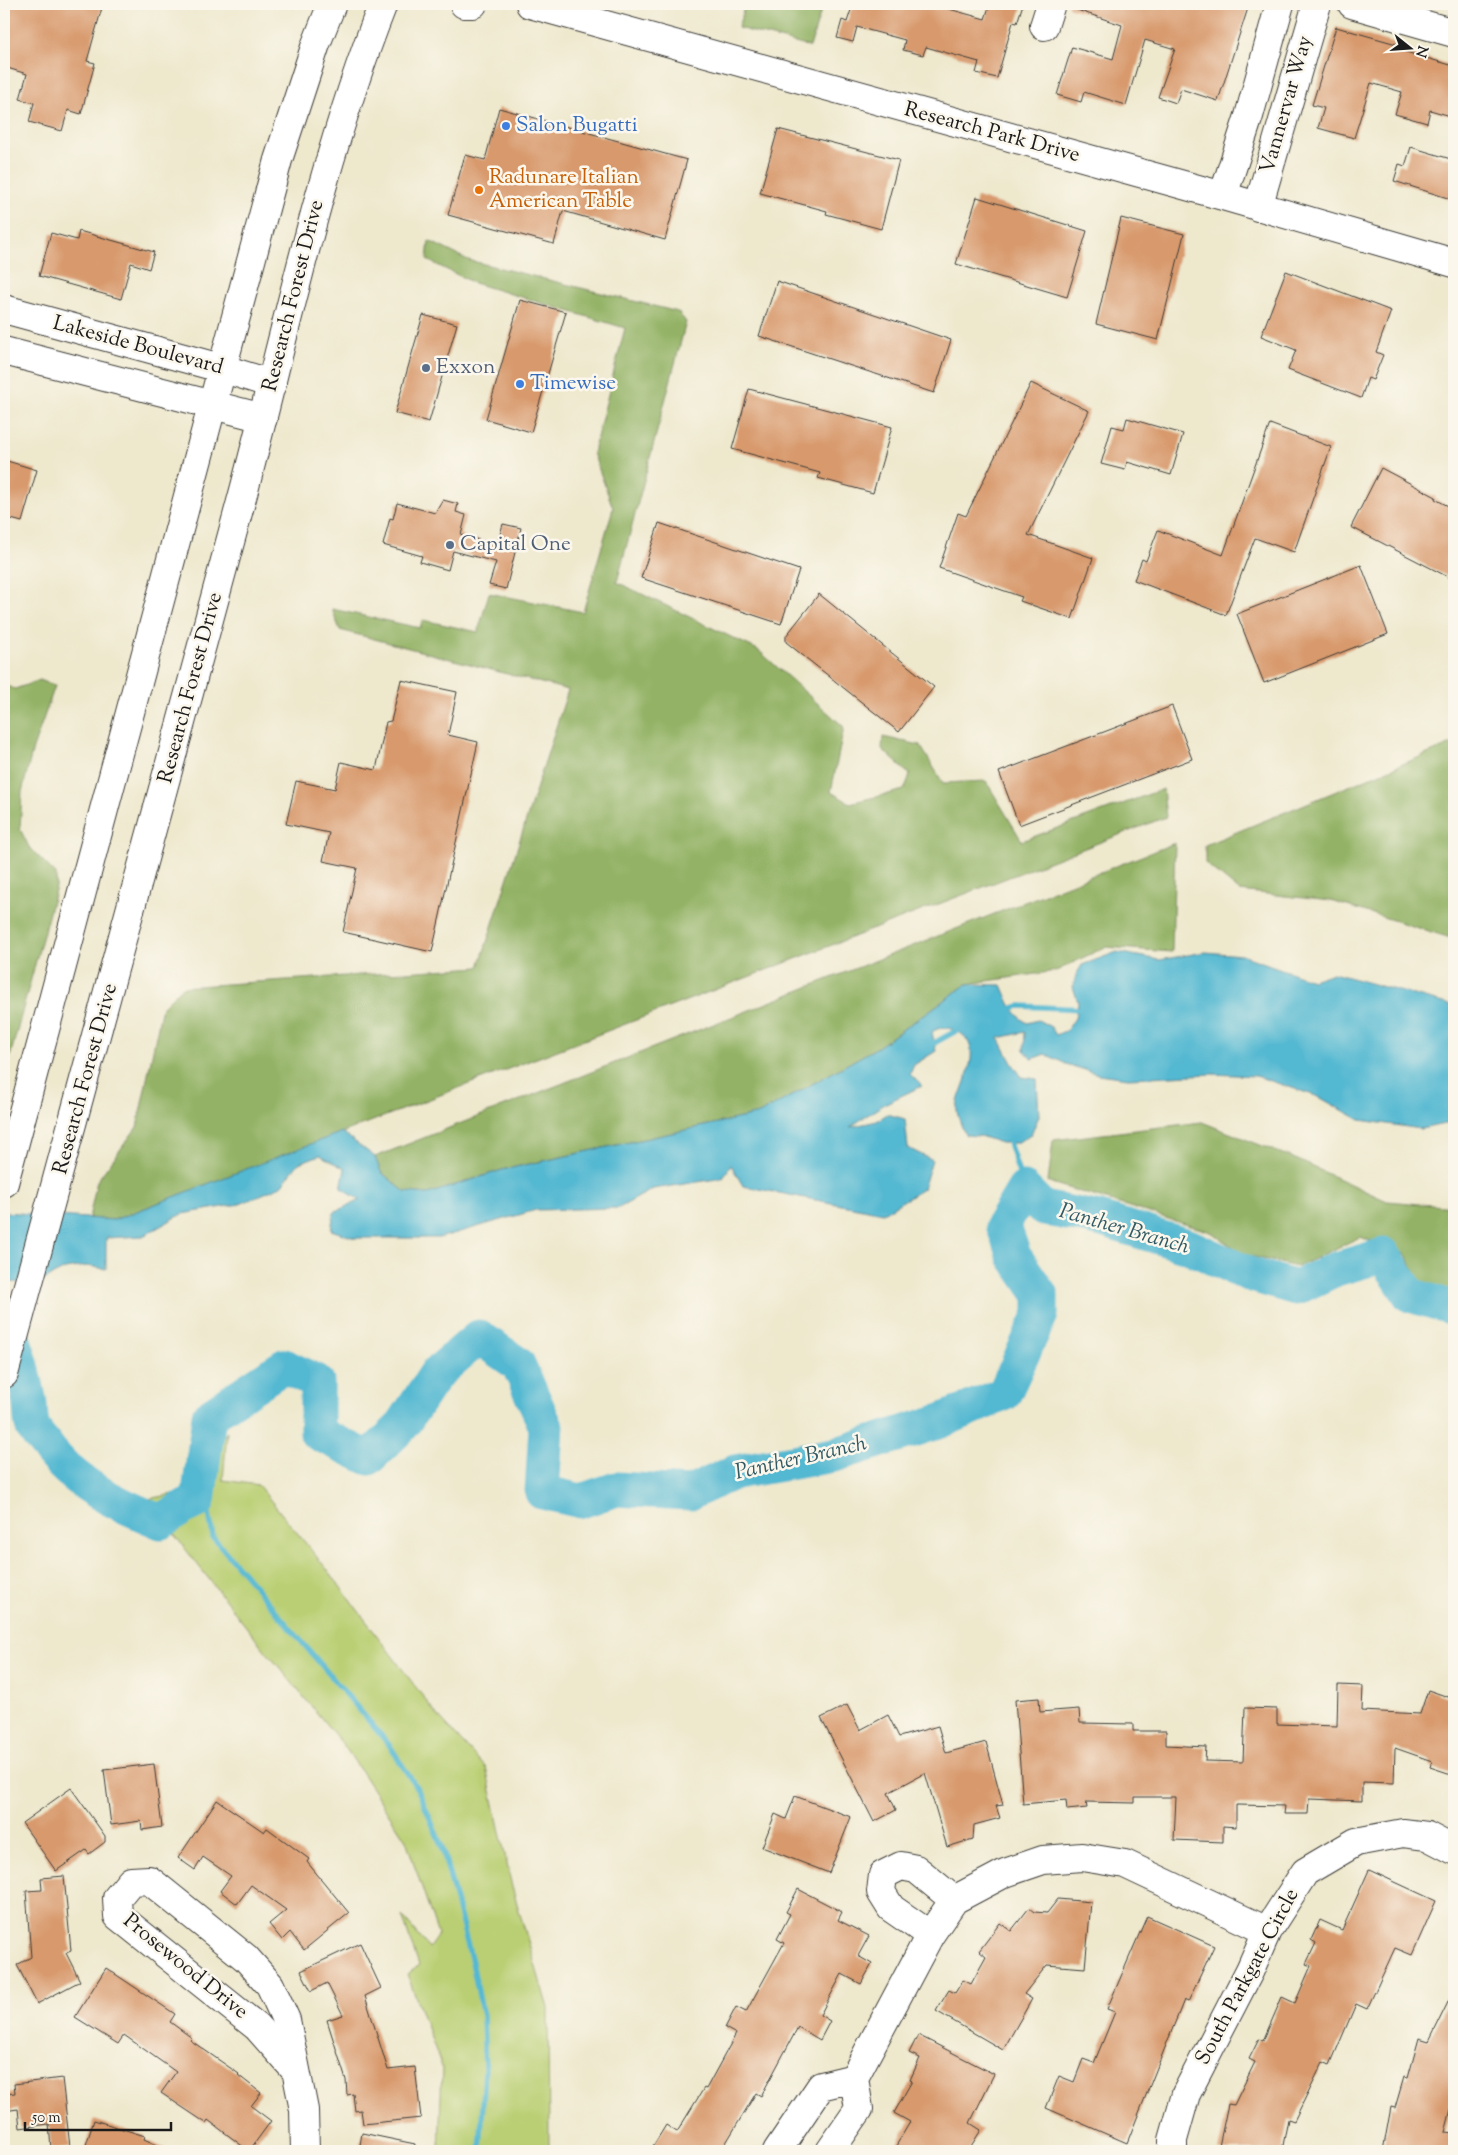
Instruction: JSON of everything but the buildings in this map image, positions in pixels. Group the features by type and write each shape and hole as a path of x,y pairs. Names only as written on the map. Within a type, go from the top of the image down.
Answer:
{"street":[{"path":"4,1183 224,369 278,160 316,44 332,4"},
{"name":"Research Forest Drive","path":"4,1374 73,1128 263,418 325,174 361,59 383,4"},
{"path":"464,4 473,4"},
{"name":"Research Park Drive","path":"530,4 1223,196 1454,263"},
{"name":"Vannervar Way","path":"1223,196 1246,126 1280,4"},
{"name":"Vannervar Way","path":"1258,207 1317,4"},
{"path":"1352,4 1454,33"},
{"name":"Lakeside Boulevard","path":"4,309 224,369 272,384"},
{"name":"Lakeside Boulevard","path":"4,351 263,418"},
{"name":"South Parkgate Circle","path":"1174,2151 1173,2140 1186,2094 1250,1970 1267,1931 1304,1872 1356,1842 1403,1833 1428,1836 1454,1850"},
{"path":"830,2151 858,2109 854,2078 930,1935 954,1900 1005,1873 1043,1860 1082,1857 1125,1864 1267,1931"},
{"path":"930,1935 891,1908 881,1892 883,1875 901,1866 916,1869 954,1900"},
{"name":"Prosewood Drive","path":"296,2071 257,2027 118,1916 117,1898 131,1881 149,1880 246,1958 270,1985 286,2020 304,2110 305,2151"},
{"path":"777,2151 821,2086 854,2078"}],"green space":[{"path":"745,4 823,4 810,47 738,28"},
{"path":"429,241 468,260 678,312 686,322 617,582 758,650 844,727 831,792 850,803 904,790 910,775 882,749 883,737 920,745 943,783 986,781 1022,841 1163,789 1166,817 114,1220 89,1218 97,1181 137,1127 162,1007 182,987 479,967 568,690 340,630 332,609 420,628 423,620 478,632 489,593 583,612 613,508 593,453 625,328 474,283 427,260"},
{"path":"40,680 55,686 33,748 22,792 20,829 29,847 56,874 56,887 4,1079 4,685 15,689"},
{"path":"1454,743 1454,939 1331,901 1239,891 1205,863 1205,845"},
{"path":"1175,843 1172,952 1105,947 1056,971 967,984 878,1047 759,1114 502,1170 428,1194 405,1192 381,1172 375,1157"},
{"path":"1202,1122 1298,1160 1387,1201 1454,1207 1454,1299 1422,1285 1405,1253 1360,1237 1297,1267 1242,1254 1211,1232 1048,1182 1053,1140"},
{"path":"227,1432 223,1480 258,1485 330,1573 436,1714 486,1768 512,1887 548,2008 549,2151 439,2151 442,2067 407,1974 419,1966 402,1916 429,1948 438,1935 406,1840 345,1747 255,1638 173,1533 129,1513 132,1502 189,1491 201,1439 214,1448"}],"water":[{"path":"1117,952 1159,960 1205,952 1242,955 1312,980 1333,973 1454,1006 1454,1122 1421,1129 1360,1120 1319,1097 1256,1076 1212,1074 1128,1078 1098,1074 1066,1064 1045,1054 1032,1059 1024,1050 1025,1032 999,1038 1012,1063 1022,1077 1037,1079 1039,1116 1032,1133 1017,1143 1001,1143 980,1136 965,1135 958,1117 957,1106 970,1066 970,1046 966,1038 957,1031 941,1028 932,1032 936,1051 914,1065 910,1074 922,1086 884,1104 850,1127 877,1121 887,1114 905,1119 908,1148 932,1160 923,1189 883,1213 743,1186 731,1165 723,1178 653,1189 619,1208 536,1210 439,1238 355,1238 331,1230 334,1212 360,1200 341,1188 345,1169 320,1155 299,1163 281,1186 240,1204 182,1214 143,1236 106,1238 106,1269 87,1266 65,1269 38,1283 4,1282 4,1212 114,1220 342,1132 375,1157 381,1172 405,1192 428,1194 502,1170 759,1114 878,1047 967,984 1002,985 1017,1015 1027,1023 1038,1020 1051,1027 1056,1035 1067,1030 1075,1018 1078,1002 1073,987 1076,975 1082,965"}],"waterway":[{"path":"1007,1010 1019,1006 1084,1009"},
{"path":"927,1047 961,1028"},
{"path":"1007,1136 1024,1189"},
{"name":"Panther Branch","path":"4,1318 20,1357 34,1430 56,1458 82,1482 112,1500 161,1522 198,1501 209,1416 284,1366 317,1382 317,1433 369,1458 401,1427 436,1374 479,1337 518,1364 546,1427 542,1492 581,1501 616,1489 690,1493 735,1472 834,1455 941,1421 1004,1394 1041,1314 1041,1295 1014,1256 1003,1224 1024,1189 1043,1208 1099,1219 1188,1246 1249,1274 1296,1288 1336,1269 1384,1255 1410,1295 1454,1308"},
{"path":"198,1501 209,1513 213,1537 390,1746 418,1790 442,1847 472,1962 483,2016 485,2070 480,2151"}],"place":[{"name":"Salon Bugatti","path":"506,126"},
{"name":"Radunare Italian American Table","path":"479,190"},
{"name":"Exxon","path":"426,368"},
{"name":"Timewise","path":"520,384"},
{"name":"Capital One","path":"450,545"}]}
